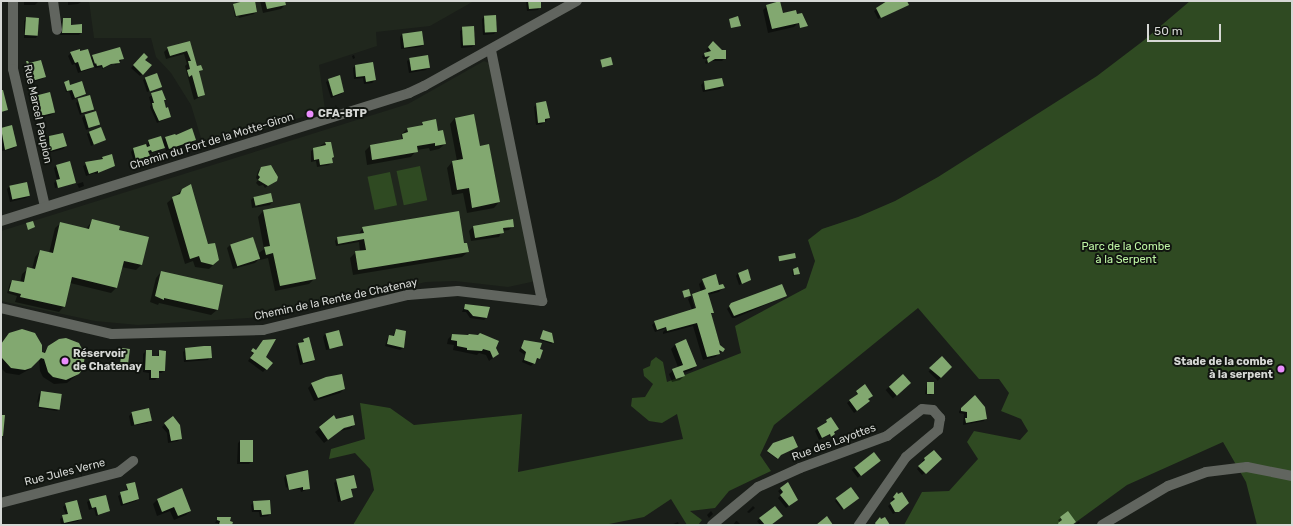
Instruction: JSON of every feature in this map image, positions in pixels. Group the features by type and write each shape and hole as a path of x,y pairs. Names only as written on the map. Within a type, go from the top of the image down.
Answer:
{"street":[{"name":"Rue Marcel Paupion","path":"13,1 13,69 45,206"},
{"path":"53,1 57,30"},
{"name":"Chemin du Fort de la Motte-Giron","path":"1,221 409,93 491,50 577,1"},
{"name":"Chemin de la Rente de Chatenay","path":"1,308 112,334 263,330 408,295 458,291 542,301 491,50"},
{"name":"Rue des Layottes","path":"712,525 758,487 800,468 887,436 922,409 933,410 940,418 938,430 906,457 859,525"},
{"name":"Rue Jules Verne","path":"1,503 119,472 133,461"},
{"path":"1102,525 1168,486 1206,472 1247,467 1292,476"}],"shaded area":[{"path":"89,1 474,1 430,26 376,32 377,46 319,65 325,110 204,148 191,105 171,73 156,57 151,38 94,38"},
{"path":"484,61 491,64 536,281 508,287 455,281 426,282 297,312 264,317 138,325 95,321 1,301 1,231 408,104"}],"green space":[{"name":"Parc de la Combe à la Serpent","path":"1190,1 1292,1 1292,525 1257,525 1246,482 1223,442 1127,485 1072,525 904,525 922,492 949,491 978,459 967,442 974,431 1020,440 1028,431 1021,419 1001,411 1009,393 999,379 979,379 918,308 774,425 760,455 771,471 729,491 715,508 690,511 702,520 698,525 687,525 671,499 644,517 604,525 353,525 374,490 370,469 355,453 329,459 331,449 365,439 360,403 390,408 414,425 522,414 518,472 683,439 677,414 662,423 649,421 631,406 632,398 645,397 653,384 644,376 643,369 650,366 651,361 656,357 663,362 667,382 741,353 735,326 806,288 815,261 808,240 822,229 858,217 895,201 938,177 1097,76 1143,41"},
{"path":"420,166 427,200 404,205 397,171"},
{"path":"390,172 397,205 375,210 368,177"}],"building":[{"path":"244,1 255,1 257,12 236,16 233,4"},
{"path":"265,1 285,1 286,5 267,9"},
{"path":"528,1 541,1 541,8 529,9"},
{"path":"780,1 783,13 796,10 797,14 802,13 808,26 800,28 799,23 772,29 766,5"},
{"path":"887,1 907,1 909,5 881,18 876,8"},
{"path":"496,15 497,32 485,33 484,16"},
{"path":"738,16 741,26 731,28 729,19"},
{"path":"26,17 39,18 38,36 25,35"},
{"path":"63,18 71,18 71,25 82,24 82,33 62,33"},
{"path":"474,26 475,45 463,46 462,27"},
{"path":"422,31 424,45 404,48 402,34"},
{"path":"190,41 197,66 201,65 203,70 199,71 205,95 198,97 192,75 189,77 187,70 190,69 188,61 191,61 187,51 170,56 167,47"},
{"path":"713,41 722,50 726,50 726,59 715,59 708,63 707,59 710,56 705,57 704,53 711,51 708,47"},
{"path":"120,47 124,59 119,60 120,63 111,64 103,68 102,65 97,66 96,63 95,64 92,55"},
{"path":"80,49 80,51 88,49 94,67 81,71 78,62 75,63 70,52"},
{"path":"144,53 148,57 145,60 152,65 143,75 133,65"},
{"path":"428,55 430,68 411,71 409,58"},
{"path":"611,57 613,65 602,67 600,60"},
{"path":"41,60 46,77 32,81 26,61 29,63"},
{"path":"373,62 376,80 366,82 365,76 356,77 355,65"},
{"path":"157,73 162,87 150,92 145,77"},
{"path":"340,75 344,92 333,96 328,79"},
{"path":"722,78 724,86 705,90 704,81"},
{"path":"69,80 70,85 82,81 86,94 75,98 72,90 67,91 64,82"},
{"path":"1,90 3,90 8,110 1,112"},
{"path":"162,90 166,100 164,100 166,108 168,107 171,117 159,121 153,108 152,103 154,103 151,93"},
{"path":"50,92 55,112 41,116 36,95"},
{"path":"90,95 94,109 82,113 78,99"},
{"path":"546,101 550,118 545,119 545,122 538,123 536,103"},
{"path":"96,111 100,124 89,128 85,115"},
{"path":"474,114 480,146 489,144 500,202 472,208 469,188 457,190 452,161 463,159 455,118"},
{"path":"436,119 438,131 443,130 446,144 435,146 435,143 417,146 418,152 372,160 370,145 403,139 402,134 408,132 407,128 423,125 422,122"},
{"path":"12,125 17,146 5,150 1,128"},
{"path":"101,127 106,140 94,145 89,132"},
{"path":"192,128 196,140 169,149 165,137 176,135"},
{"path":"63,133 67,146 50,151 49,136"},
{"path":"161,136 165,148 152,152 151,150 148,151 150,156 136,160 133,148 146,144 147,147 150,146 148,140"},
{"path":"325,142 331,142 334,157 332,158 333,163 320,165 319,159 314,160 313,148 326,145"},
{"path":"112,154 115,166 98,173 98,171 89,174 85,162 103,159 102,157"},
{"path":"70,161 76,183 58,188 56,180 60,179 56,165"},
{"path":"271,165 278,177 277,181 268,186 258,180 260,177 258,175 261,167"},
{"path":"27,182 30,196 12,199 9,186"},
{"path":"191,184 208,244 215,243 219,260 213,265 201,262 199,256 190,259 172,197 180,194 182,189"},
{"path":"271,193 273,202 255,206 253,197"},
{"path":"300,203 316,279 280,286 273,253 266,255 264,247 270,246 263,210"},
{"path":"459,211 464,243 467,243 469,252 358,270 355,251 366,250 364,239 338,244 337,237 364,233 362,227"},
{"path":"92,219 120,226 119,230 149,237 142,265 124,261 117,288 72,277 65,307 20,297 21,294 9,291 12,280 24,282 27,267 35,269 40,250 53,253 60,222 89,229"},
{"path":"513,219 514,227 503,228 504,233 475,238 473,226"},
{"path":"33,221 35,227 28,230 26,223"},
{"path":"253,237 260,259 237,266 230,244"},
{"path":"795,253 796,258 779,261 778,256"},
{"path":"798,267 800,274 794,275 793,269"},
{"path":"748,269 751,280 742,284 738,273"},
{"path":"161,271 223,285 218,310 164,298 164,300 155,296"},
{"path":"716,274 719,285 723,284 725,288 708,293 714,313 711,313 720,345 725,349 723,352 719,350 720,354 707,357 697,323 667,331 666,327 657,330 654,321 696,308 692,294 706,289 702,279"},
{"path":"782,284 787,296 734,316 729,306 731,303"},
{"path":"689,289 691,296 684,298 682,291"},
{"path":"465,304 490,307 487,318 473,316 468,310 464,309"},
{"path":"22,329 35,333 42,345 42,352 45,353 48,346 59,339 66,338 79,343 85,355 83,369 79,374 66,380 53,377 48,372 44,359 41,358 31,368 25,370 11,368 2,358 1,344 9,333"},
{"path":"396,329 406,331 404,348 387,344 389,335 394,336"},
{"path":"339,330 343,345 330,349 325,334"},
{"path":"543,330 552,333 554,343 540,339"},
{"path":"480,333 499,341 496,348 499,354 493,358 490,351 483,349 482,351 467,350 467,348 457,346 457,341 451,340 452,334 478,335"},
{"path":"309,337 315,360 303,363 298,343 304,342 303,339"},
{"path":"276,339 266,357 273,363 267,370 250,358 254,353 251,351 253,348 256,350 263,340"},
{"path":"686,339 697,366 683,371 685,376 676,379 672,369 683,365 675,344"},
{"path":"524,340 542,343 540,349 543,350 540,359 537,358 535,364 524,360 526,352 521,348"},
{"path":"211,346 212,358 186,360 185,348"},
{"path":"122,348 130,349 128,363 120,362"},
{"path":"146,350 152,350 152,356 159,356 159,350 166,351 165,371 159,371 159,378 151,378 151,370 145,370"},
{"path":"942,356 952,367 941,378 929,368"},
{"path":"342,374 345,389 318,398 311,383 326,377"},
{"path":"903,374 911,383 897,396 889,387"},
{"path":"927,382 934,382 934,394 927,394"},
{"path":"865,384 873,396 868,399 870,401 857,411 849,400 858,394 856,391"},
{"path":"41,391 62,394 60,410 39,407"},
{"path":"975,395 985,407 987,419 966,423 965,418 967,418 967,412 961,411 961,408"},
{"path":"149,408 152,421 134,425 131,412"},
{"path":"1,415 5,415 3,436 1,436"},
{"path":"334,415 336,419 353,415 355,425 344,428 328,440 319,427"},
{"path":"173,416 180,425 182,439 171,441 169,430 164,423"},
{"path":"831,417 839,429 834,432 835,434 831,437 830,434 822,438 817,428 827,422 826,420"},
{"path":"793,436 798,447 781,455 778,459 767,451 773,443"},
{"path":"240,440 253,440 253,462 240,462"},
{"path":"934,450 942,459 926,474 918,466 925,460 924,458"},
{"path":"874,452 881,461 861,476 854,467"},
{"path":"308,470 310,489 303,490 303,487 289,490 286,475"},
{"path":"354,475 357,488 351,489 353,497 341,501 336,479"},
{"path":"135,482 139,499 123,504 120,492 128,490 126,484"},
{"path":"788,482 798,500 789,506 780,495 783,492 780,488"},
{"path":"851,487 859,498 844,509 836,498"},
{"path":"182,488 191,511 178,516 174,507 162,512 157,499"},
{"path":"897,492 898,494 902,492 909,503 899,512 895,512 890,503 895,499 893,497"},
{"path":"106,495 110,511 98,515 96,507 92,508 89,499"},
{"path":"77,500 82,519 64,523 62,515 68,514 65,503"},
{"path":"270,500 271,514 262,515 261,510 254,510 253,501"},
{"path":"775,506 783,516 771,525 765,525 759,518"},
{"path":"1068,511 1076,522 1072,525 1059,525 1058,523 1062,520 1060,517"},
{"path":"827,516 833,525 816,525"},
{"path":"217,517 231,517 230,521 233,522 232,525 219,525 220,521 217,520"},
{"path":"880,517 881,519 885,517 890,525 876,525 875,523"}],"place":[{"name":"CFA-BTP","path":"310,114"},
{"name":"Réservoir de Chatenay","path":"65,361"},
{"name":"Stade de la combe à la serpent","path":"1281,369"}]}
